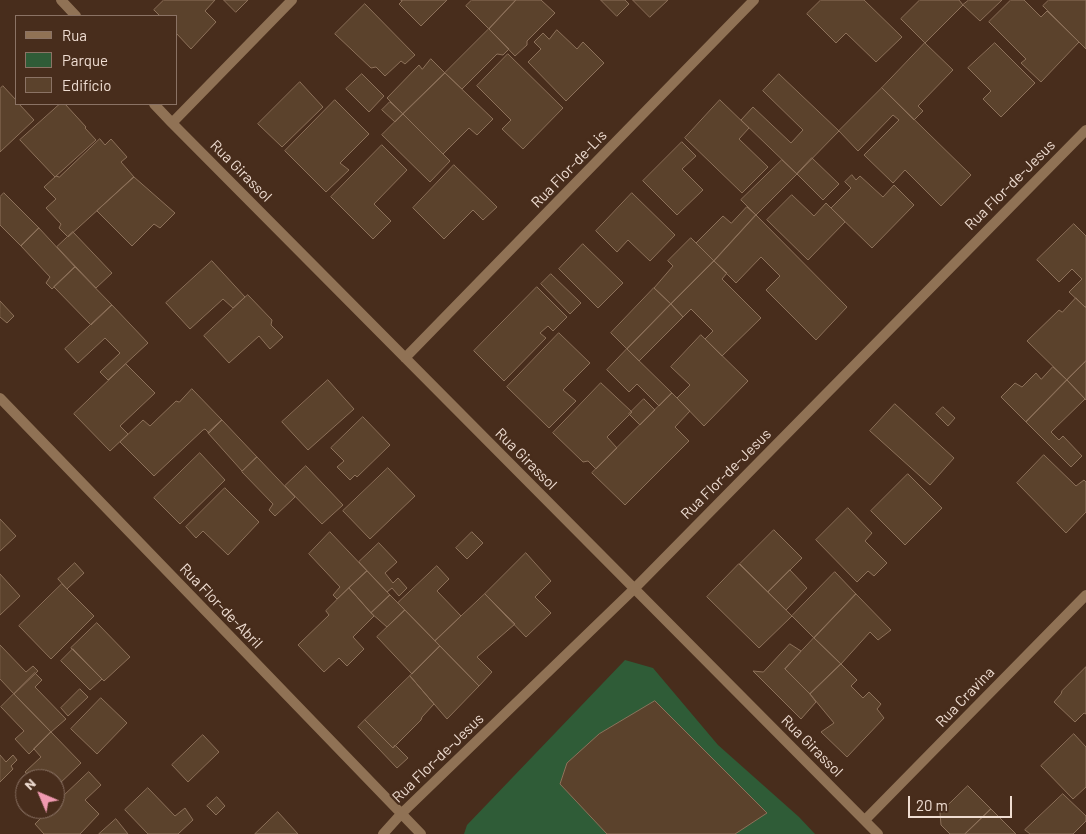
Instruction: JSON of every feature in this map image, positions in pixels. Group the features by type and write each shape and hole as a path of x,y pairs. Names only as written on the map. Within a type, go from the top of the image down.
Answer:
{"street":[{"path":"61,0 75,15"},
{"path":"172,123 292,0"},
{"name":"Rua Flor-de-Lis","path":"405,358 754,0"},
{"name":"Rua Girassol","path":"155,105 878,834"},
{"name":"Rua Flor-de-Jesus","path":"383,834 401,814 634,589 1086,130"},
{"name":"Rua Flor-de-Abril","path":"0,398 421,834"},
{"name":"Rua Cravina","path":"865,820 1086,595"}],"green space":[{"path":"625,660 653,668 718,745 799,817 815,834 464,834 467,825"}],"building":[{"path":"164,0 215,0 205,11 216,22 191,49 178,35 178,15 159,15 154,10"},
{"path":"224,0 248,0 236,12"},
{"path":"401,0 447,0 421,26 399,4"},
{"path":"472,0 516,0 489,29 466,6"},
{"path":"516,0 541,0 555,13 515,56 489,29"},
{"path":"601,0 625,0 629,4 617,16"},
{"path":"633,0 668,0 650,17"},
{"path":"821,0 864,0 902,37 876,62 846,33 836,43 807,14"},
{"path":"920,0 959,0 963,5 925,43 901,19"},
{"path":"969,0 1002,0 980,21 963,5"},
{"path":"1011,0 1024,0 1041,17 1047,11 1079,42 1041,82 1021,63 1026,59 989,22"},
{"path":"1049,0 1086,0 1086,49 1043,6"},
{"path":"365,4 415,55 405,64 401,61 385,76 376,67 371,68 335,34"},
{"path":"489,29 509,49 503,55 497,54 462,89 445,73"},
{"path":"557,30 577,49 583,42 604,63 566,101 528,62 541,49 534,42 543,33 549,39"},
{"path":"925,43 953,70 918,106 923,111 914,120 882,88"},
{"path":"995,43 1035,83 1001,117 983,99 991,91 968,68"},
{"path":"508,54 563,108 523,149 502,129 511,120 477,86"},
{"path":"431,59 445,73 403,114 387,98 419,65 422,69"},
{"path":"445,73 493,119 477,135 469,128 443,154 403,114"},
{"path":"362,74 384,96 369,112 346,89"},
{"path":"779,74 839,131 797,174 741,120 753,107 791,143 803,130 763,91"},
{"path":"300,82 323,107 282,147 258,124"},
{"path":"3,86 15,99 15,105 20,105 34,120 0,152 0,89"},
{"path":"882,88 971,175 941,206 905,170 893,183 864,155 899,120 893,115 858,151 839,131"},
{"path":"335,100 369,134 340,163 349,170 326,192 285,151"},
{"path":"720,100 749,128 739,139 768,167 742,193 685,138"},
{"path":"390,102 403,114 395,122 382,110"},
{"path":"59,105 66,105 96,140 55,177 20,140"},
{"path":"403,114 450,161 430,182 382,135"},
{"path":"100,139 105,145 111,139 127,157 121,162 134,177 68,237 59,228 61,224 46,208 56,199 44,187 56,176 59,177"},
{"path":"682,142 696,156 682,169 703,190 677,215 643,181"},
{"path":"382,145 407,170 374,204 391,221 373,239 331,197"},
{"path":"812,158 839,184 823,200 797,174"},
{"path":"782,160 797,174 756,215 741,200"},
{"path":"454,165 497,207 483,220 473,210 444,239 413,208"},
{"path":"852,175 856,180 860,176 883,197 894,185 914,205 872,248 831,208 851,188 845,182"},
{"path":"134,177 175,213 160,228 154,224 132,246 97,211"},
{"path":"4,193 39,228 21,246 0,225 0,197"},
{"path":"632,193 675,235 650,261 628,240 617,252 596,231"},
{"path":"792,195 814,216 826,203 845,222 808,260 767,220"},
{"path":"747,207 756,215 714,261 696,243 723,216 731,223"},
{"path":"756,215 847,307 816,340 766,290 780,276 761,257 736,283 714,261"},
{"path":"1074,224 1086,236 1085,307 1069,292 1082,279 1072,269 1059,282 1037,260"},
{"path":"39,228 75,267 52,289 46,283 50,277 21,246"},
{"path":"73,232 112,273 96,288 57,247"},
{"path":"691,238 714,261 671,304 654,288 673,266 668,261"},
{"path":"583,244 623,283 598,308 559,269"},
{"path":"212,261 245,297 233,308 223,299 190,329 166,303"},
{"path":"714,261 727,273 722,279 761,318 722,356 705,339 713,331 691,309 683,317 671,304"},
{"path":"75,267 112,305 91,325 54,287"},
{"path":"551,274 581,303 570,314 541,284"},
{"path":"537,287 567,317 553,331 548,326 540,333 546,338 504,381 474,351"},
{"path":"654,288 671,304 627,349 611,333"},
{"path":"248,295 272,320 271,325 283,337 270,349 259,336 229,363 204,336"},
{"path":"1076,298 1086,308 1086,361 1067,380 1027,341 1059,310 1062,312"},
{"path":"0,301 14,316 7,323 0,317"},
{"path":"671,304 683,317 639,361 627,349"},
{"path":"112,305 148,343 108,380 100,372 120,353 105,338 78,363 65,349"},
{"path":"559,333 590,363 563,390 576,401 549,428 507,387"},
{"path":"701,335 748,381 704,426 677,398 690,385 671,367"},
{"path":"627,349 672,393 659,406 637,384 629,392 607,370"},
{"path":"1086,361 1086,400 1067,380"},
{"path":"126,364 155,393 120,426 128,434 110,451 74,414"},
{"path":"1053,367 1067,380 1026,422 1001,397 1015,383 1022,387 1036,373 1041,379"},
{"path":"328,380 354,409 308,450 282,422"},
{"path":"1067,380 1085,399 1051,432 1059,440 1063,436 1082,456 1071,467 1026,422"},
{"path":"601,383 632,412 607,437 617,448 596,469 588,461 583,462 553,433"},
{"path":"192,389 222,420 209,433 205,429 203,430 154,476 120,442 143,420 150,426 176,401 179,402"},
{"path":"672,393 690,411 675,427 689,441 625,505 592,473"},
{"path":"644,399 655,410 640,425 629,414"},
{"path":"895,404 954,458 930,485 870,431"},
{"path":"943,407 955,418 948,426 936,414"},
{"path":"363,417 390,445 357,477 355,475 350,480 337,467 344,461 331,448"},
{"path":"222,420 257,457 242,471 208,433"},
{"path":"200,453 225,480 180,524 154,498"},
{"path":"1044,455 1076,486 1084,480 1086,482 1086,512 1066,533 1017,483"},
{"path":"257,457 295,497 275,516 269,510 273,504 242,472"},
{"path":"306,466 343,505 322,524 285,486"},
{"path":"388,468 415,496 370,539 343,511"},
{"path":"908,474 942,508 905,545 871,511"},
{"path":"225,488 259,522 228,555 203,531 196,538 186,527"},
{"path":"848,508 872,533 865,541 887,563 874,576 868,571 857,582 816,540"},
{"path":"0,519 16,536 0,551"},
{"path":"774,530 802,558 768,592 740,564"},
{"path":"330,532 367,571 337,599 333,595 340,587 309,554"},
{"path":"472,532 483,543 467,559 456,548"},
{"path":"379,543 397,562 385,573 393,583 398,578 407,588 399,596 392,588 387,592 359,562"},
{"path":"526,553 551,581 535,597 551,613 526,637 485,594"},
{"path":"75,563 84,573 67,589 58,579"},
{"path":"739,564 792,616 759,648 707,597"},
{"path":"437,566 449,579 437,591 461,616 435,641 398,603"},
{"path":"790,570 807,588 786,610 768,592"},
{"path":"367,571 390,595 371,613 349,588"},
{"path":"835,572 856,594 814,638 792,616"},
{"path":"0,574 20,596 0,615"},
{"path":"62,584 94,616 51,659 19,626"},
{"path":"349,588 374,616 353,637 364,649 347,666 339,658 324,672 298,645 329,615 326,611"},
{"path":"485,594 515,624 477,657 492,672 479,686 435,641"},
{"path":"856,594 891,630 878,640 870,632 841,664 814,638"},
{"path":"390,595 405,610 387,627 371,613"},
{"path":"405,610 440,646 412,674 377,637"},
{"path":"97,623 130,657 104,681 71,648"},
{"path":"814,638 841,664 810,694 785,669"},
{"path":"790,644 801,651 785,669 816,702 801,719 753,671 763,672"},
{"path":"0,645 26,672 33,666 38,671 14,694 0,679"},
{"path":"440,646 479,686 447,719 410,676"},
{"path":"73,649 102,679 90,690 61,661"},
{"path":"841,664 857,680 851,686 863,698 869,692 881,704 877,709 884,718 847,757 821,732 834,723 810,694"},
{"path":"1086,667 1086,714 1084,713 1075,722 1054,702 1062,691"},
{"path":"35,673 42,680 35,687 66,719 51,732 14,694"},
{"path":"410,676 434,704 393,748 365,720"},
{"path":"80,689 88,697 68,716 61,708"},
{"path":"14,694 51,732 29,754 15,739 24,731 1,707"},
{"path":"101,698 127,723 97,754 71,729"},
{"path":"655,701 767,813 735,834 607,834 560,784 567,763 599,734"},
{"path":"365,720 393,748 395,745 408,758 397,768 358,727"},
{"path":"51,732 81,763 65,778 65,769 28,769 41,757 34,749"},
{"path":"1074,734 1086,747 1086,787 1073,799 1041,766"},
{"path":"203,735 219,752 188,782 172,765"},
{"path":"0,755 6,762 13,755 17,760 11,766 13,769 0,782"},
{"path":"89,772 101,785 85,800 99,814 80,834 44,834 35,824 40,819 65,819 65,795"},
{"path":"968,786 991,809 965,834 950,834 941,825 940,813"},
{"path":"148,788 175,816 185,808 193,820 178,834 148,834 125,810"},
{"path":"1063,794 1086,816 1086,821 1073,834 1030,834 1025,830"},
{"path":"217,797 225,806 216,815 207,806"},
{"path":"991,809 1016,834 965,834"},
{"path":"278,812 298,834 255,834"},
{"path":"116,819 128,834 99,834"}]}
